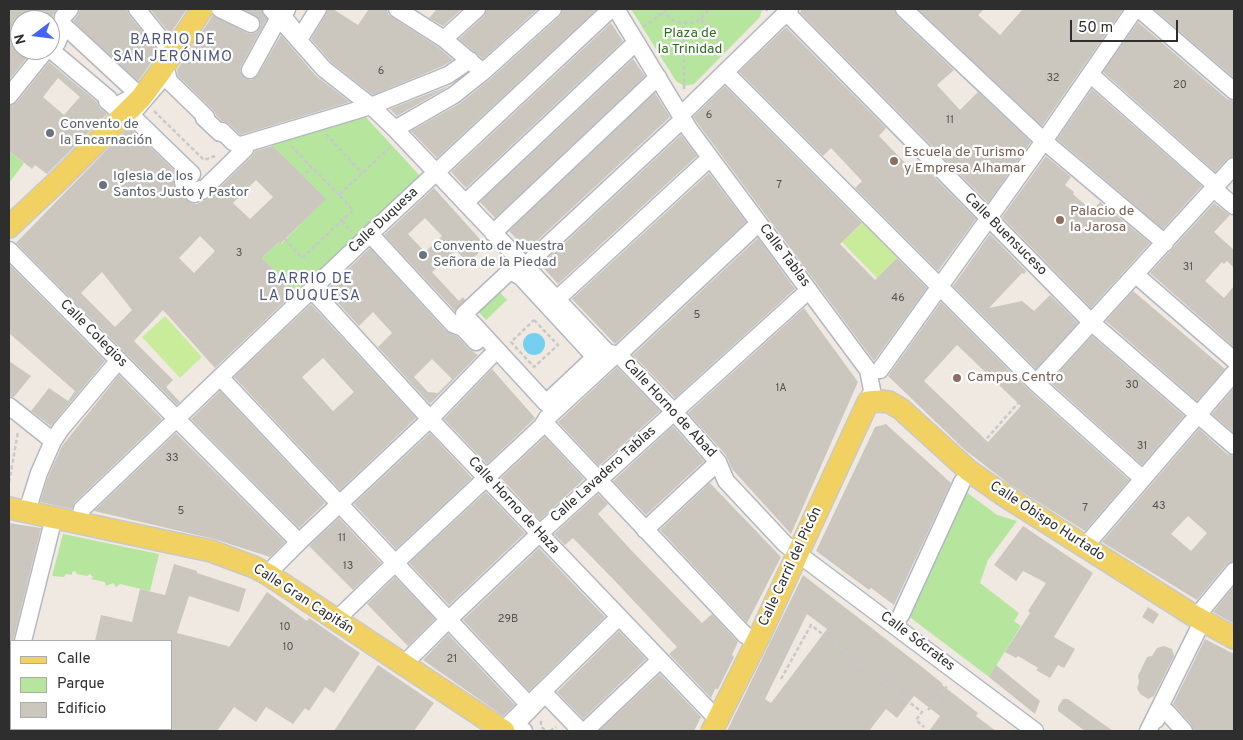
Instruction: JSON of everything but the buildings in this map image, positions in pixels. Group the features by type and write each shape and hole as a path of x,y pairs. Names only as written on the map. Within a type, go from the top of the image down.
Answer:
{"main road":[{"path":"9,227 141,98 202,9"},
{"name":"Calle Obispo Hurtado","path":"868,402 889,402 900,409 968,470 1002,494 1197,623 1234,638"},
{"name":"Calle Carril del Picón","path":"715,725 759,637 868,402"},
{"name":"Calle Gran Capitán","path":"18,510 211,551 254,567 269,575 504,731"}],"street":[{"path":"70,9 63,17 62,29 52,50 109,99 107,101 114,106 139,98"},
{"path":"137,9 173,53"},
{"path":"220,9 251,24"},
{"path":"280,11 300,38 318,9"},
{"path":"397,9 444,39 483,72"},
{"path":"444,39 477,9"},
{"path":"395,129 454,95 483,72 553,9"},
{"name":"Calle Duquesa","path":"79,522 82,509 176,418 611,9"},
{"path":"616,9 639,36 680,119"},
{"path":"904,9 1044,141 1165,242"},
{"path":"880,370 1137,9 1234,90"},
{"path":"525,266 680,119 788,10"},
{"name":"Calle Buensuceso","path":"788,10 1091,322 1234,446"},
{"path":"250,70 280,11"},
{"name":"Calle Horno de Abad","path":"280,11 324,69 371,106 395,129 607,352 615,355 674,412 718,462 726,481 785,544 798,553"},
{"path":"60,32 64,26 138,94 139,98"},
{"path":"465,203 630,48 639,36"},
{"path":"9,96 38,60"},
{"path":"241,145 371,106 448,75 470,60"},
{"path":"725,72 1036,383 1143,479"},
{"path":"167,73 168,81 206,116 204,118 220,133 222,131 233,142 245,149 202,191 200,188 194,194 183,183 192,174 131,115 139,98 167,73"},
{"path":"1090,74 1213,184 1234,206"},
{"path":"493,233 658,77"},
{"name":"Calle Tablas","path":"680,119 868,370 872,390 868,402"},
{"path":"557,299 710,158"},
{"path":"1036,383 1234,166"},
{"path":"546,415 611,359 759,223"},
{"path":"370,234 453,324 463,328 546,415"},
{"name":"Calle Colegios","path":"9,250 299,542"},
{"path":"336,620 487,478 546,415 595,357 521,277 510,272 464,314 546,415 598,480 745,635 748,637 759,637"},
{"path":"1136,275 1234,360"},
{"name":"Calle Horno de Haza","path":"312,290 430,419 660,660 715,725"},
{"name":"Calle Lavadero Tablas","path":"403,665 539,534 809,290"},
{"path":"269,575 299,542 430,419 490,357"},
{"path":"18,510 61,429 119,360"},
{"path":"220,377 529,705"},
{"path":"1086,548 1092,538 1198,414 1233,377"},
{"path":"9,406 53,441"},
{"path":"645,530 718,462"},
{"path":"901,615 962,482"},
{"path":"23,640 54,517"},
{"name":"Calle Sócrates","path":"798,553 1035,731"},
{"path":"1150,731 1197,623 1234,571"},
{"path":"504,731 619,618"},
{"path":"581,730 660,660"},
{"path":"546,691 581,730"},
{"path":"524,731 515,725 545,694 581,730"},
{"path":"1160,710 1180,731"},
{"path":"1160,710 1167,712 1184,731"}],"path":[{"path":"639,36 664,10 674,20 684,24 701,19 709,9"},
{"path":"759,9 769,10"},
{"path":"701,19 727,52"},
{"path":"684,24 684,89"},
{"path":"139,98 204,160 241,145"},
{"path":"322,130 362,173"},
{"path":"285,239 302,258 354,210 286,141"},
{"path":"339,195 390,148 386,144"},
{"path":"301,178 312,167"},
{"path":"534,320 558,345 534,367 510,342 534,320"},
{"path":"971,456 1036,383"},
{"path":"9,482 20,426"},
{"path":"781,680 811,625 922,712 916,720 924,727"},
{"path":"928,710 948,685"},
{"path":"543,718 541,722 542,727 547,731"}],"green space":[{"name":"Plaza de la Trinidad","path":"631,9 762,9 760,17 694,84 684,86 676,81"},
{"path":"363,114 421,177 298,293 262,258 279,242 281,244 325,199 270,143"},
{"path":"9,151 24,163 9,183"},
{"path":"865,221 900,255 877,278 842,242"},
{"path":"496,288 507,300 486,320 475,308"},
{"path":"165,316 202,357 180,378 142,337"},
{"path":"965,491 997,515 1017,521 988,560 980,583 1019,613 1014,621 1021,626 989,677 907,615"},
{"path":"63,534 159,554 150,591 120,584 116,587 113,583 106,586 105,582 91,579 93,577 90,574 87,576 77,574 75,571 72,572 72,575 66,574 64,577 52,576"}],"water":[{"path":"534,333 544,340 545,344 538,354 534,355 524,348 523,344 530,334"}],"place":[{"name":"Convento de la Encarnación","path":"50,133"},
{"name":"Escuela de Turismo y Empresa Alhamar","path":"894,161"},
{"name":"Iglesia de los Santos Justo y Pastor","path":"103,185"},
{"name":"Palacio de la Jarosa","path":"1060,220"},
{"name":"Convento de Nuestra Señora de la Piedad","path":"423,255"},
{"name":"Campus Centro","path":"957,378"}],"district":[{"name":"BARRIO DE SAN JERÓNIMO","path":"173,50"},
{"name":"BARRIO DE LA DUQUESA","path":"310,288"}]}
